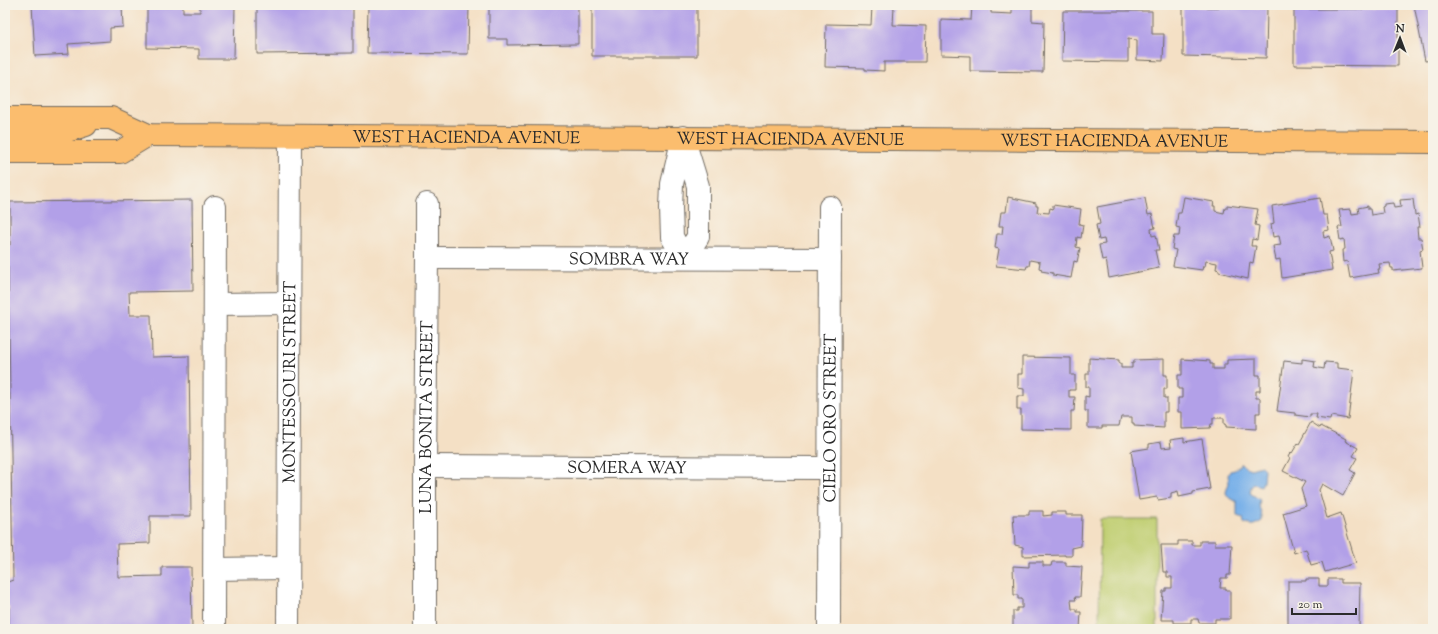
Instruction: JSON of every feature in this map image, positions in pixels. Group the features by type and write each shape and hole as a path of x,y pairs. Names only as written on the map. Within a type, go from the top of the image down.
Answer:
{"main road":[{"name":"WEST HACIENDA AVENUE","path":"5,118 111,118 148,135 1433,142"},
{"path":"5,140 7,137 16,134 54,135 111,118"},
{"path":"5,152 120,152 148,135"}],"street":[{"name":"MONTESSOURI STREET","path":"288,629 290,136"},
{"path":"683,137 698,186 698,237 684,258 672,237 672,184 683,137"},
{"name":"LUNA BONITA STREET","path":"425,629 427,204"},
{"name":"CIELO ORO STREET","path":"829,629 830,206"},
{"path":"214,629 215,207"},
{"path":"672,208 698,208"},
{"name":"SOMBRA WAY","path":"427,258 830,258"},
{"path":"215,304 289,303"},
{"name":"SOMERA WAY","path":"425,466 829,468"},
{"path":"215,569 288,568"}],"green space":[{"path":"1100,519 1157,519 1157,629 1099,629"}],"water":[{"path":"1241,463 1245,467 1251,469 1261,466 1264,469 1263,482 1261,486 1254,484 1251,487 1250,493 1260,500 1259,506 1262,518 1262,521 1253,525 1244,523 1243,518 1237,516 1237,502 1227,496 1226,492 1229,483 1228,475 1230,471 1235,470"}],"building":[{"path":"32,5 122,5 123,27 110,28 110,41 68,44 69,54 35,56"},
{"path":"165,5 183,5 183,12 200,12 200,5 235,5 234,59 199,59 199,49 147,48 147,7 165,7"},
{"path":"257,5 353,5 353,53 257,54"},
{"path":"368,5 469,5 468,54 367,53"},
{"path":"489,5 578,5 578,44 507,45 507,39 489,39"},
{"path":"592,5 697,5 697,56 592,56"},
{"path":"1414,5 1433,5 1433,60 1425,61"},
{"path":"872,6 894,7 893,25 926,26 925,62 884,62 884,71 865,70 865,68 825,67 826,24 871,25"},
{"path":"972,6 991,6 991,13 1012,14 1012,6 1032,6 1032,21 1044,22 1043,72 970,71 970,56 941,55 941,19 971,20"},
{"path":"1183,7 1267,8 1266,58 1183,56"},
{"path":"1294,9 1398,9 1398,66 1294,65"},
{"path":"1063,11 1152,11 1152,34 1164,34 1163,61 1137,60 1137,40 1128,39 1128,62 1062,61"},
{"path":"1008,197 1036,203 1036,206 1038,206 1037,212 1049,213 1050,208 1053,209 1053,205 1081,209 1079,224 1083,225 1081,238 1077,237 1076,247 1080,248 1077,262 1074,261 1071,278 1041,271 1042,269 1039,268 1040,262 1030,260 1029,266 1027,266 1026,269 996,266 999,249 995,248 997,234 1002,234 1003,226 999,226 1001,212 1006,212"},
{"path":"1184,197 1214,202 1213,206 1215,206 1215,211 1224,213 1227,205 1258,209 1255,225 1259,226 1257,240 1252,239 1251,246 1256,246 1253,263 1250,262 1248,279 1219,272 1219,270 1216,269 1217,263 1206,261 1202,270 1173,266 1176,250 1172,249 1174,236 1179,236 1180,228 1176,227 1178,213 1181,213"},
{"path":"1145,198 1148,215 1152,214 1155,228 1151,229 1152,236 1156,235 1159,250 1155,250 1159,268 1109,278 1106,259 1102,260 1099,245 1105,244 1104,239 1099,240 1096,225 1100,224 1097,207"},
{"path":"1320,198 1323,215 1327,215 1329,230 1323,231 1324,238 1330,236 1333,251 1329,252 1332,270 1282,278 1280,259 1276,260 1273,246 1281,245 1279,236 1273,237 1271,224 1274,223 1272,206"},
{"path":"1413,199 1415,215 1418,214 1420,227 1417,227 1418,238 1421,238 1423,249 1420,250 1422,268 1393,271 1390,263 1379,264 1379,273 1350,278 1347,261 1343,262 1342,250 1345,249 1344,239 1340,240 1338,227 1342,227 1339,210 1351,209 1352,214 1359,213 1358,208 1368,206 1371,215 1383,213 1382,207 1384,204 1393,203 1394,208 1401,207 1400,200"},
{"path":"192,200 193,291 129,292 130,315 151,315 152,357 189,356 191,516 150,516 150,543 117,544 118,577 162,576 162,567 191,567 192,629 9,629 9,606 5,606 5,583 13,580 8,266 5,266 5,245 10,245 10,202"},
{"path":"1022,357 1071,358 1071,375 1075,375 1075,390 1069,390 1069,397 1075,397 1074,411 1071,411 1071,430 1021,429 1021,410 1017,410 1017,396 1024,396 1024,389 1018,388 1018,374 1022,374"},
{"path":"1089,358 1119,360 1119,363 1121,363 1121,368 1132,368 1132,363 1134,363 1134,360 1164,359 1164,375 1167,375 1167,389 1164,389 1164,398 1167,398 1167,412 1164,412 1164,428 1134,426 1134,423 1132,423 1132,417 1121,417 1119,426 1088,428 1088,411 1085,411 1085,396 1089,397 1089,387 1086,387 1086,374 1089,374"},
{"path":"1182,359 1210,361 1210,364 1213,364 1213,369 1224,369 1224,364 1227,364 1227,360 1256,359 1256,375 1260,375 1260,391 1256,391 1256,398 1260,398 1260,413 1256,413 1256,429 1226,427 1224,424 1224,418 1213,418 1213,424 1211,424 1210,428 1182,429 1182,412 1178,412 1178,398 1182,398 1182,389 1178,389 1178,375 1182,375"},
{"path":"1302,359 1315,361 1314,367 1324,369 1325,362 1337,363 1337,368 1354,370 1348,419 1331,416 1330,420 1316,418 1317,414 1310,414 1310,417 1295,415 1295,413 1277,411 1284,361 1302,363"},
{"path":"1311,422 1320,428 1321,426 1346,439 1345,441 1358,448 1353,456 1357,458 1350,470 1355,473 1343,496 1322,484 1319,490 1327,518 1341,513 1356,563 1325,572 1322,562 1311,565 1306,549 1294,553 1283,513 1306,506 1301,489 1305,482 1283,471 1290,458 1288,457 1298,443 1299,444"},
{"path":"1184,438 1184,442 1202,439 1210,489 1193,492 1193,494 1179,497 1178,491 1171,493 1171,498 1158,500 1157,497 1139,500 1131,451 1149,448 1149,444 1161,442 1162,448 1171,447 1170,440"},
{"path":"1029,511 1043,511 1043,516 1052,515 1052,512 1066,512 1066,515 1082,515 1081,546 1072,548 1072,556 1023,556 1023,547 1015,545 1013,515 1029,515"},
{"path":"1178,541 1192,541 1192,545 1200,545 1200,541 1215,541 1215,545 1232,545 1230,575 1227,575 1227,578 1221,578 1220,588 1230,590 1230,619 1215,619 1215,623 1199,623 1198,619 1191,619 1191,623 1174,623 1174,620 1161,620 1163,591 1166,591 1166,588 1172,588 1172,577 1167,577 1167,572 1163,572 1161,545 1178,545"},
{"path":"1029,562 1043,562 1043,566 1051,566 1052,562 1066,562 1066,566 1082,567 1080,597 1075,597 1076,600 1071,600 1072,609 1077,609 1077,612 1081,612 1080,629 1013,629 1013,611 1017,611 1017,608 1022,608 1022,599 1018,599 1018,595 1014,595 1013,566 1029,567"},
{"path":"1306,579 1319,579 1319,586 1328,586 1328,579 1341,579 1341,583 1360,583 1359,629 1288,629 1288,581 1306,581"}]}
